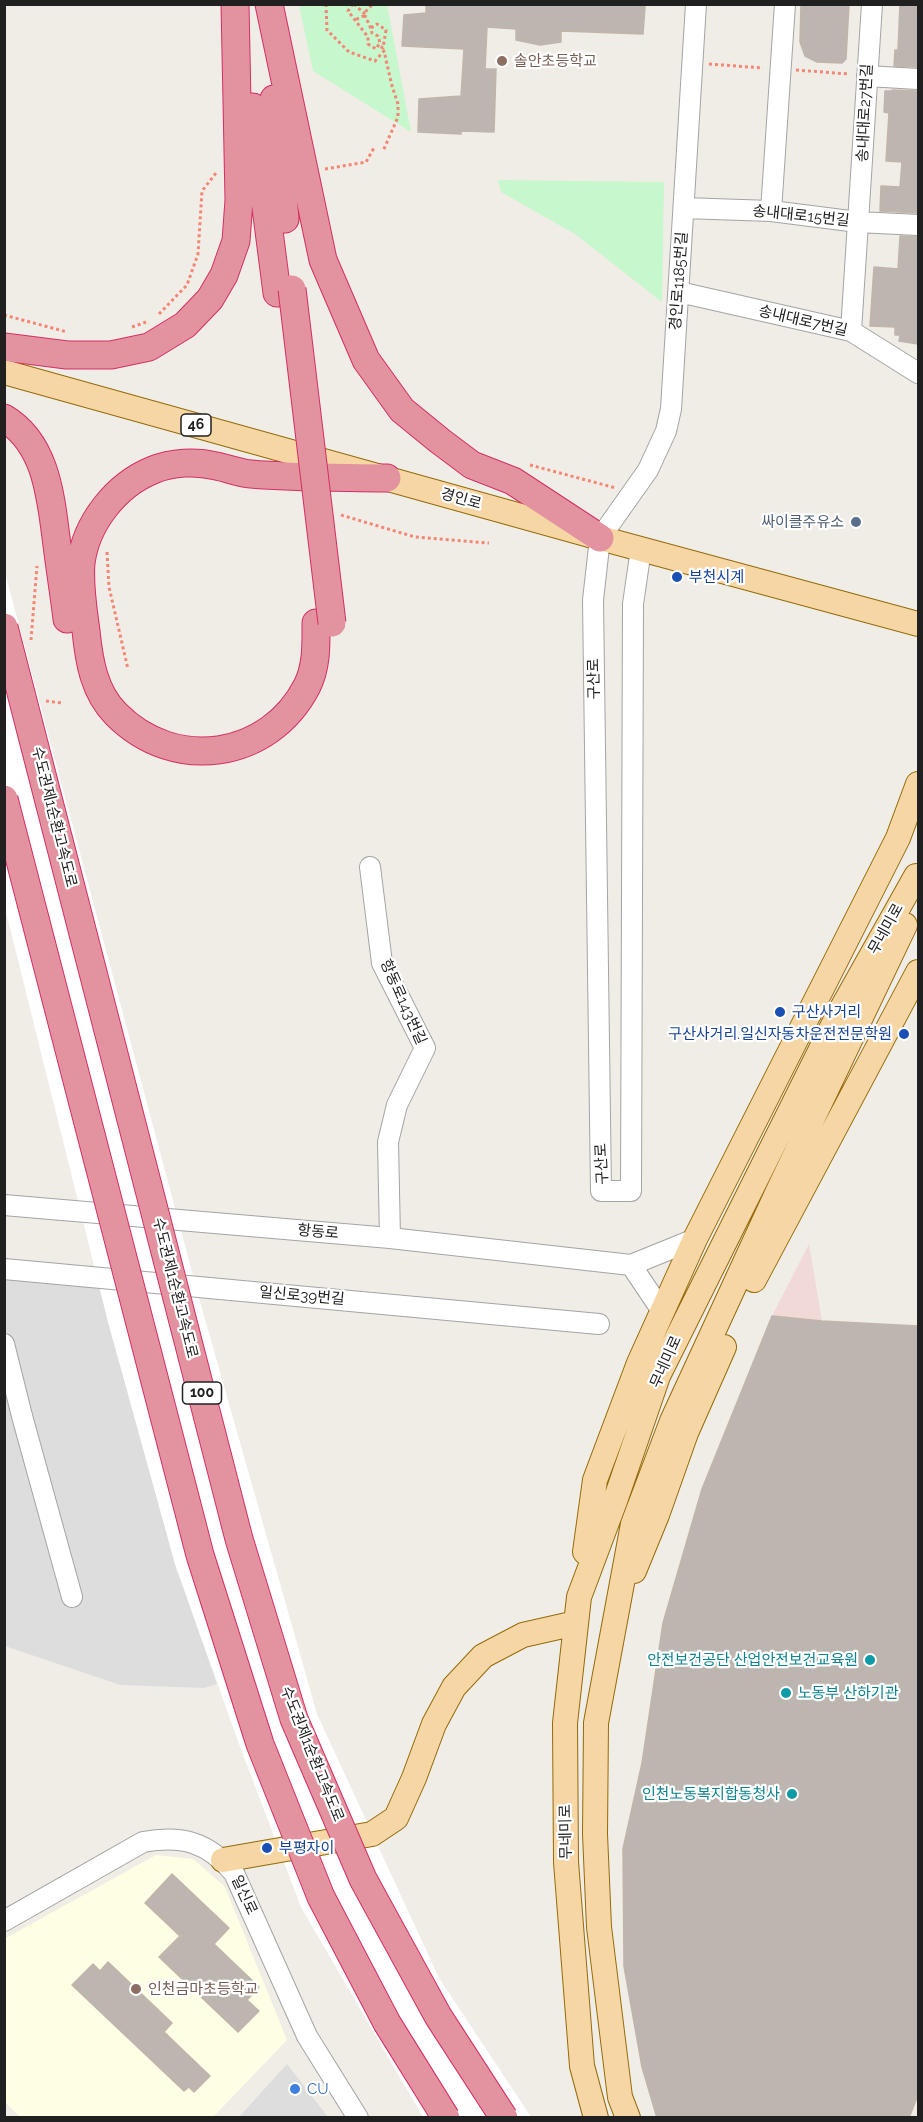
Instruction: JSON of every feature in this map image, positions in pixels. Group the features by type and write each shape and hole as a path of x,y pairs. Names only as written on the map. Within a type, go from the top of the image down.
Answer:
{"highway":[{"path":"4,347 67,355 111,355 149,347 185,325 210,299 224,275 236,241 239,200 235,4"},
{"path":"4,418 14,423 33,447 46,477 74,669 88,703 105,726 131,747 160,762 200,768 238,763 272,747 300,723 320,691 332,658 324,623 284,291 240,4"},
{"path":"267,4 284,291"},
{"path":"267,4 323,260 366,360 402,410 448,447 472,465 513,481 600,538"},
{"path":"324,623 308,685 289,713 264,735 237,747 201,752 164,746 138,732 115,714 100,692 90,667 81,592 81,562 88,536 100,514 116,494 134,480 154,470 181,463 213,465 249,474 387,478"},
{"name":"수도권제1순환고속도로","path":"4,627 239,1539 294,1719 363,1879 438,2016 504,2118"},
{"name":"100","path":"4,799 200,1555 260,1744 321,1897 387,2023 446,2118"}],"main road":[{"name":"경인로","path":"4,372 918,624"},
{"path":"579,1597 595,1480 639,1363 695,1239 898,838 918,784"},
{"path":"873,886 897,871 914,867 918,869"},
{"name":"무네미로","path":"596,2118 582,2066 567,1862 565,1723 579,1597 658,1376 838,1015 916,876 909,917 778,1191 672,1421 633,1524 596,1723 595,1834 600,1927 620,2097 628,2118"},
{"path":"618,1612 657,1515 686,1433 757,1274 918,972"},
{"path":"223,1860 372,1834 396,1818 434,1724 454,1687 483,1656 524,1635 576,1623"}],"street":[{"name":"경인로1185번길","path":"600,538 648,470 666,431 671,409 696,4"},
{"path":"771,211 785,4"},
{"name":"송내대로27번길","path":"851,331 872,4"},
{"path":"867,76 918,79"},
{"name":"송내대로15번길","path":"684,208 771,211 858,222 918,225"},
{"name":"송내대로7번길","path":"679,292 851,331 918,373"},
{"name":"구산로","path":"600,538 593,600 601,1191 631,1191 633,604 641,549"},
{"name":"항동로143번길","path":"370,867 382,963 425,1048 397,1105 388,1142 390,1238"},
{"name":"항동로","path":"4,1206 390,1238 631,1265 695,1239"},
{"path":"631,1265 663,1311"},
{"name":"일신로39번길","path":"4,1269 599,1324"},
{"path":"4,1344 13,1419 72,1597"},
{"name":"일신로","path":"4,1921 143,1842 165,1838 187,1841 205,1847 223,1860 234,1873 307,2036 358,2118"}],"path":[{"path":"326,4 327,30 349,52 375,61 384,49"},
{"path":"366,15 354,4 348,11 368,37 368,44 376,49 380,43 378,36 372,33 365,18 366,15 366,11 371,6"},
{"path":"355,20 366,15"},
{"path":"371,28 377,24 386,30 384,49 398,104 398,117 383,151"},
{"path":"378,45 384,49"},
{"path":"323,170 366,162 375,146"},
{"path":"124,330 153,320 188,285 198,254 202,191 216,173"},
{"path":"4,315 68,332"},
{"path":"525,464 632,492"},
{"path":"339,514 415,537 489,543"},
{"path":"106,549 109,587 128,669"},
{"path":"31,640 37,560"},
{"path":"38,701 62,703"}],"shaded area":[{"path":"809,1244 822,1321 772,1316"},
{"path":"5,1276 99,1285 175,1564 217,1684 204,1688 120,1685 5,1646"},
{"name":"인천금마초등학교","path":"156,1855 193,1859 225,1887 287,2040 213,2117 20,2117 5,2102 4,1939"},
{"path":"287,2064 328,2117 239,2117"}],"green space":[{"path":"299,5 387,5 411,132 313,71"},
{"path":"498,180 664,182 662,302 575,234 501,192"}],"pier":[{"path":"4,569 199,1298 317,1714 439,1978 531,2117 423,2117 301,1907 239,1744 175,1564 108,1322 5,908"}],"building":[{"path":"426,4 639,4 645,7 643,34 561,31 561,42 540,45 516,40 516,29 487,27 485,69 496,69 494,132 461,131 461,134 418,132 419,99 461,96 464,49 402,46 404,15 426,13"},
{"path":"801,4 849,4 846,59 842,63 817,62 805,56 800,42"},
{"path":"900,4 918,4 918,67 894,66 895,50 898,50"},
{"path":"885,91 918,91 918,213 880,211 881,186 900,187 902,162 886,161 889,113 884,112"},
{"path":"900,236 918,237 918,344 899,341 900,335 895,335 895,327 870,326 874,267 898,269"},
{"name":"노동부 산하기관","path":"772,1316 918,1326 918,2095 909,2118 657,2118 642,2067 624,1966 623,1849 642,1763 663,1623 702,1489"},
{"path":"172,1874 229,1928 214,1944 259,1987 247,2000 259,2011 238,2032 159,1957 180,1936 145,1903"},
{"path":"108,1962 172,2023 164,2032 210,2076 194,2092 189,2087 184,2091 72,1985 93,1964 100,1971"}],"place":[{"name":"솔안초등학교","path":"502,61"},
{"name":"싸이클주유소","path":"856,522"},
{"name":"부천시계","path":"677,577"},
{"name":"구산사거리","path":"780,1012"},
{"name":"구산사거리.일신자동차운전전문학원","path":"904,1034"},
{"name":"안전보건공단 산업안전보건교육원","path":"870,1660"},
{"name":"노동부 산하기관","path":"786,1693"},
{"name":"인천노동복지합동청사","path":"792,1794"},
{"name":"부평자이","path":"267,1848"},
{"name":"인천금마초등학교","path":"136,1989"},
{"name":"CU","path":"295,2089"}]}
